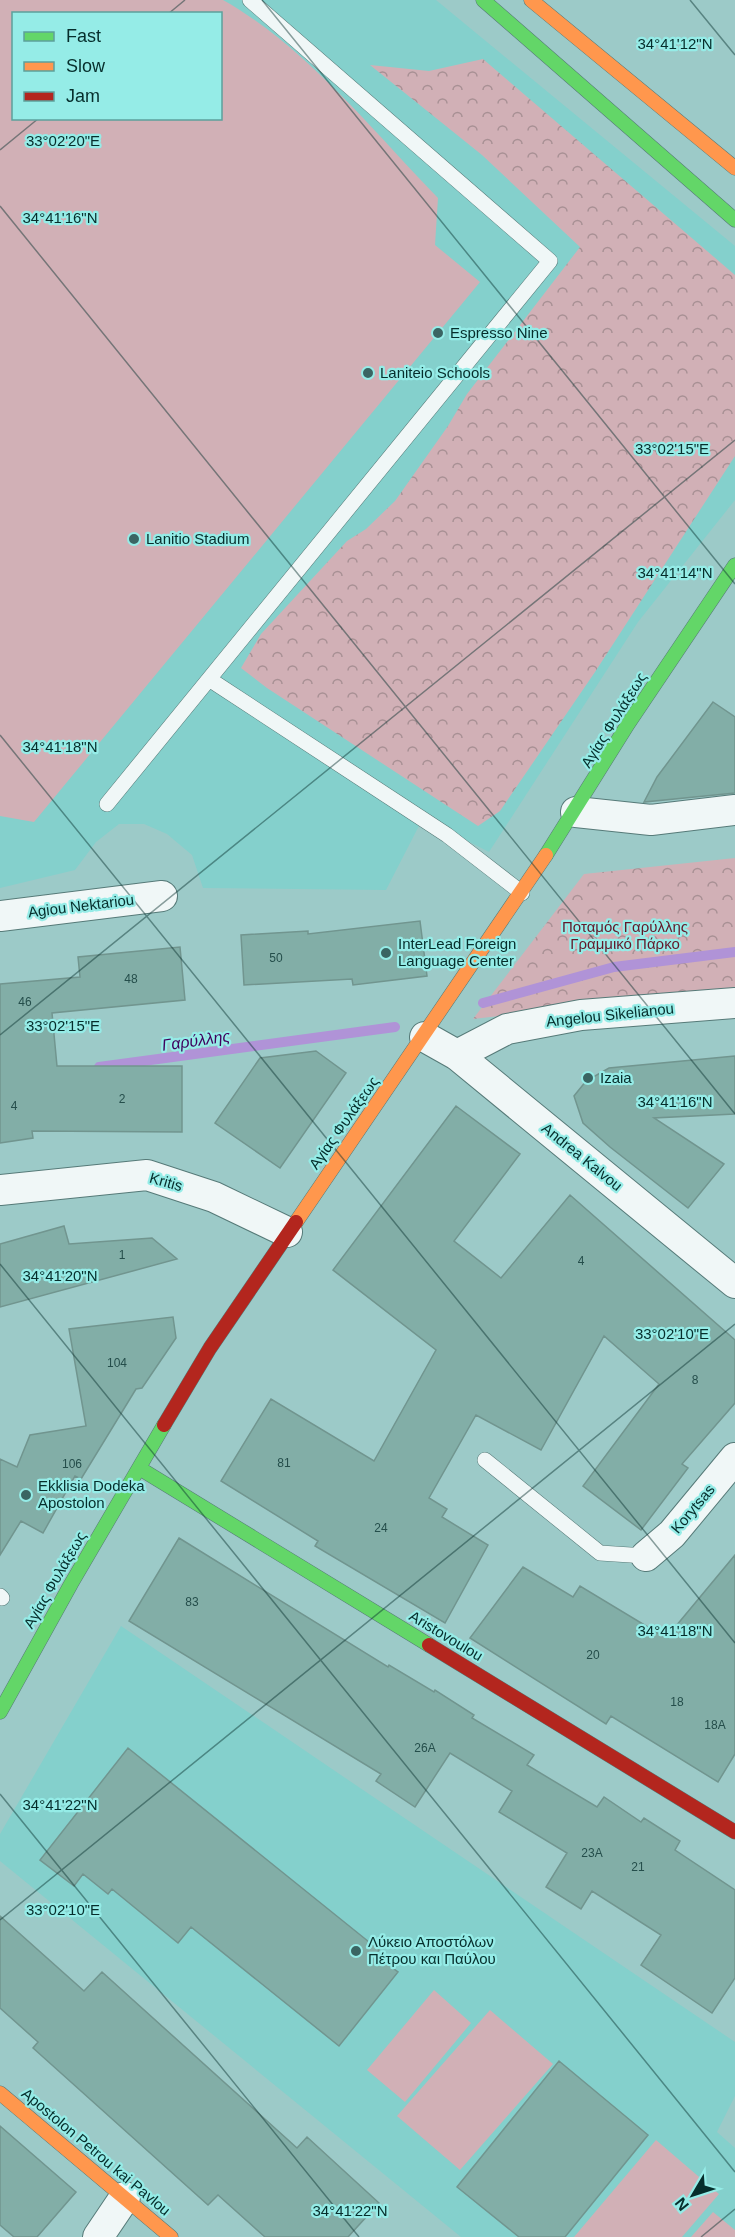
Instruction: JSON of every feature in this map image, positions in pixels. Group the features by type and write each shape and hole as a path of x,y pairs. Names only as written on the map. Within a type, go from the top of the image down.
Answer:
{"main road":[{"path":"483,0 735,220"},
{"path":"531,0 735,168"},
{"name":"Αγίας Φυλάξεως","path":"0,1712 210,1348 287,1232 425,1037 522,893 576,812 628,724 735,565"},
{"name":"Aristovoulou","path":"139,1468 735,1832"},
{"name":"Apostolon Petrou kai Pavlou","path":"0,2093 171,2237"}],"street":[{"path":"576,812 651,820 735,810"},
{"name":"Agiou Nektariou","path":"0,916 162,896"},
{"name":"Angelou Sikelianou","path":"457,1055 507,1029 581,1015 735,1003"},
{"name":"Andrea Kalvou","path":"425,1037 457,1055 735,1283"},
{"name":"Kritis","path":"0,1190 147,1175 214,1197 287,1232"},
{"name":"Korytsas","path":"646,1556 672,1534 735,1458"},
{"path":"98,2237 124,2197"}],"lane":[{"path":"107,804 550,261 250,0"},
{"path":"550,16 560,0"},
{"path":"209,679 447,835 522,893"},
{"path":"485,1460 600,1553 646,1556"}],"shaded area":[{"name":"Laniteio Schools","path":"0,0 436,0 735,246 735,500 638,622 489,852 423,818 386,890 203,888 192,855 167,834 144,824 119,824 96,842 75,870 0,888"},
{"name":"Λύκειο Αποστόλων Πέτρου και Παύλου","path":"121,1626 735,2042 735,2096 717,2132 735,2148 735,2237 461,2237 0,1861 0,1834"}],"green space":[{"name":"Lanitio Stadium","path":"0,0 223,0 253,19 310,65 438,198 435,245 480,282 34,822 0,816"},
{"path":"483,59 735,275 735,456 595,672 500,811 478,826 267,688 241,668 261,634 347,541 366,529 395,501 448,426 467,394 580,247 482,155 370,65 429,71"},
{"name":"Ποταμός Γαρύλλης Γραμμικό Πάρκο","path":"735,858 735,989 473,1019 584,874"},
{"path":"434,1990 471,2023 405,2102 367,2070"},
{"path":"490,2010 553,2064 460,2170 397,2116"},
{"path":"656,2140 719,2194 682,2237 574,2237"},
{"path":"713,2212 735,2230 735,2237 691,2237"}],"building":[{"path":"713,702 735,717 735,793 644,802 657,777"},
{"path":"420,921 427,976 353,985 352,979 244,985 241,935 308,931 308,934"},
{"path":"180,947 185,1000 52,1013 57,1066 182,1066 182,1132 32,1131 33,1138 0,1143 0,984 80,977 78,957"},
{"path":"316,1051 346,1073 280,1168 215,1123 260,1058"},
{"path":"735,1056 735,1114 654,1118 724,1164 688,1208 583,1123 574,1096 586,1081 609,1068"},
{"path":"456,1106 520,1154 454,1241 501,1278 570,1195 735,1340 735,1403 682,1464 688,1468 641,1530 583,1486 659,1384 604,1336 541,1450 476,1415 429,1498 447,1509 442,1517 488,1545 445,1623 315,1546 318,1541 221,1481 271,1399 374,1461 436,1350 333,1270"},
{"path":"64,1226 69,1244 152,1238 177,1259 0,1307 0,1244"},
{"path":"173,1317 176,1338 142,1388 136,1389 81,1479 75,1476 43,1533 21,1521 0,1555 0,1459 17,1467 30,1435 86,1426 69,1329"},
{"path":"179,1538 388,1667 389,1665 434,1692 435,1690 474,1715 472,1718 534,1755 527,1765 597,1807 604,1797 641,1822 644,1818 680,1841 675,1850 735,1890 735,1978 712,2013 641,1965 661,1935 592,1891 581,1909 546,1887 567,1853 499,1812 512,1791 450,1753 415,1807 376,1781 381,1774 129,1621"},
{"path":"735,1555 735,1754 718,1782 611,1716 606,1724 470,1638 523,1567 573,1597 580,1586 666,1638"},
{"path":"128,1748 379,1950 375,1955 398,1972 339,2046 191,1927 178,1943 112,1889 108,1894 83,1874 74,1886 40,1860"},
{"path":"0,1916 84,1991 102,1972 297,2148 307,2137 379,2203 348,2237 265,2237 218,2195 208,2205 33,2048 38,2042 0,2008"},
{"path":"559,2061 648,2135 565,2237 519,2237 457,2187"},
{"path":"0,2126 76,2192 37,2237 14,2237 0,2225"}],"waterway":[{"name":"Γαρύλλης","path":"483,1003 614,967 735,952"},
{"name":"Γαρύλλης","path":"99,1067 395,1027"}],"traffic: fast":[{"path":"483,0 735,220"},
{"path":"546,855 628,724 735,565"},
{"path":"0,1712 71,1584 164,1425"},
{"path":"139,1468 429,1645"}],"traffic: slow":[{"path":"531,0 735,168"},
{"path":"296,1222 546,855"},
{"path":"0,2093 171,2237"}],"traffic: jam":[{"path":"164,1425 210,1348 296,1222"},
{"path":"429,1645 735,1832"}],"place":[{"name":"Espresso Nine","path":"438,333"},
{"name":"Laniteio Schools","path":"368,373"},
{"name":"Lanitio Stadium","path":"134,539"},
{"name":"InterLead Foreign Language Center","path":"386,953"},
{"name":"Izaia","path":"588,1078"},
{"name":"Ekklisia Dodeka Apostolon","path":"26,1495"},
{"name":"Λύκειο Αποστόλων Πέτρου και Παύλου","path":"356,1951"}]}
